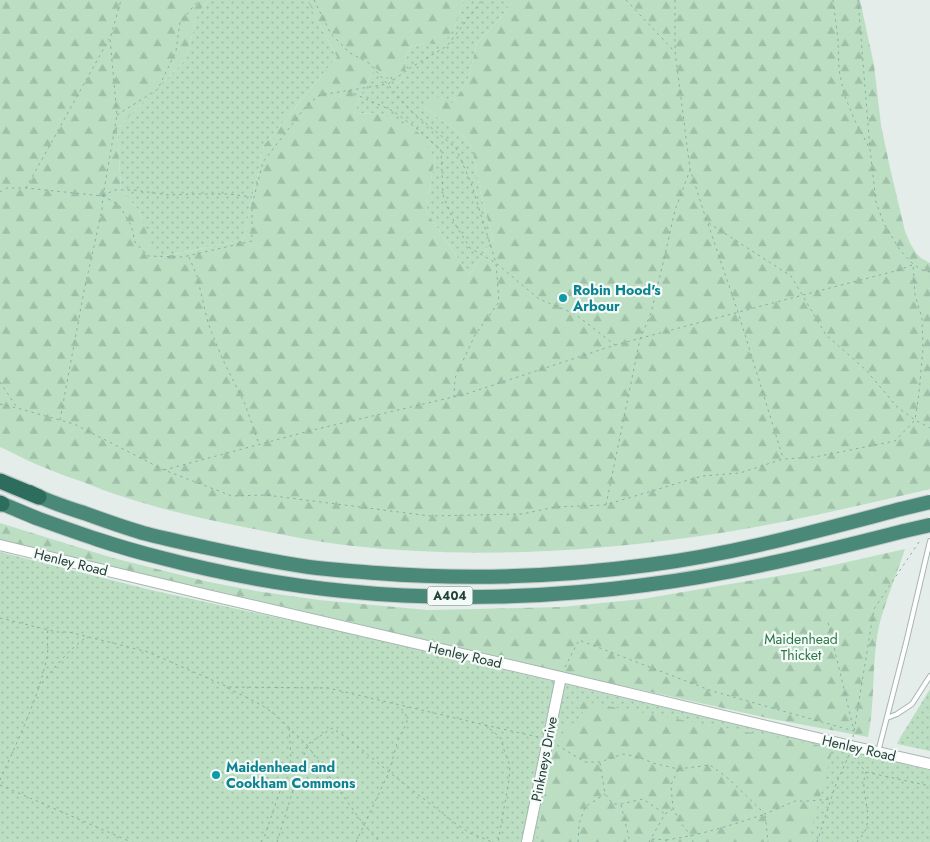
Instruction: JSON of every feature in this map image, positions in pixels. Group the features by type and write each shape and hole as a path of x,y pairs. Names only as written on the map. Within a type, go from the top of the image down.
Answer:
{"highway":[{"name":"A404","path":"0,475 39,497 142,532 223,552 270,561 342,571 409,576 477,577 564,574 649,565 747,548 930,502"},
{"path":"0,481 39,497"},
{"name":"A404","path":"1,503 96,539 156,557 213,570 338,590 424,596 552,594 644,585 740,570 930,524"}],"street":[{"name":"Henley Road","path":"0,545 930,764"},
{"name":"Pinkneys Drive","path":"527,842 561,677"}],"lane":[{"path":"878,752 930,541"},
{"path":"887,718 898,714 912,704 930,676"}],"path":[{"path":"26,188 110,39 121,0"},
{"path":"117,115 158,89 176,51 180,22 199,0"},
{"path":"314,0 331,34 350,53 369,63 412,112 456,148 471,182 496,263 499,302 476,335 455,378 454,397"},
{"path":"0,192 7,188 26,188 103,196 120,205 131,225 135,242 148,256 183,257 252,241 252,206 263,162 307,105 320,95 388,84 410,68 447,46 482,0"},
{"path":"626,0 675,51"},
{"path":"675,0 675,51 690,170 738,312 783,459"},
{"path":"833,0 838,39 839,70 844,94 855,121 870,149"},
{"path":"858,0 876,202 884,224 900,250 913,264 922,270 930,272"},
{"path":"60,421 84,292 102,210 117,115 110,39"},
{"path":"347,90 393,111 441,150 443,195 455,224 470,248 496,263 539,298 575,314 615,345"},
{"path":"606,505 640,339 651,313 675,210 690,170"},
{"path":"103,196 114,190 133,190 169,195 228,194 254,197"},
{"path":"707,222 791,276 826,335 866,370 897,407 930,428"},
{"path":"188,256 197,276 208,323 222,358 245,404 258,444"},
{"path":"164,470 312,430 466,394 615,345 899,270 913,264"},
{"path":"0,404 74,424 164,470 232,496 266,495 430,516 522,514 555,507 606,505 702,476 740,473 783,459 815,457 895,441 915,420 919,393 923,348 922,318 915,295 913,264"},
{"path":"0,382 17,408"},
{"path":"851,746 874,609 921,539"},
{"path":"0,618 57,632 69,632 148,652 228,687 277,716 289,727 291,759 262,842"},
{"path":"828,622 854,731"},
{"path":"0,780 23,729 38,689 47,656 48,644 46,638 48,629"},
{"path":"38,689 72,649 88,637"},
{"path":"561,677 578,640 712,691 854,731"},
{"path":"228,687 328,688 548,739 585,762 600,762 623,754 678,769 710,765 729,779 765,814 768,842"},
{"path":"356,842 389,772 398,740 407,722 406,715 398,705"},
{"path":"277,716 307,745 364,825 380,842"},
{"path":"485,725 501,738 510,766 498,842"},
{"path":"276,842 307,745 332,728 350,740 456,824 470,833 492,842"},
{"path":"817,842 836,784 850,753 866,772 930,786"},
{"path":"600,762 605,794 612,804 643,799 665,814"},
{"path":"678,769 671,785 673,808 680,822 692,837 693,842"},
{"path":"857,842 866,830 868,815 864,790 866,772"},
{"path":"0,785 131,842"},
{"path":"578,842 579,824 585,807 605,794"},
{"path":"651,839 666,841 692,837 765,814 794,801 809,802 831,799"},
{"path":"621,804 629,838 628,842"},
{"path":"649,842 665,814 673,808"}],"green space":[{"path":"0,0 208,0 197,15 186,59 117,129 121,189 139,211 156,258 243,240 264,145 337,57 307,0 464,0 455,26 443,45 425,43 410,47 406,59 405,75 398,84 375,68 363,90 354,114 376,113 396,120 419,133 435,158 426,211 469,275 493,239 481,195 472,148 463,136 425,108 437,97 452,104 468,80 477,43 501,18 513,0 860,0 874,65 881,125 905,231 916,253 930,263 930,489 778,523 686,538 561,550 478,553 436,552 353,546 298,538 184,514 114,494 42,467 0,447"},
{"path":"208,0 307,0 337,57 264,145 243,240 155,258 139,211 121,189 117,129 186,59 197,15"},
{"path":"464,0 513,0 501,18 477,43 468,80 452,104 425,108 463,136 472,148 481,195 493,239 469,275 426,211 435,158 395,120 376,113 354,114 363,90 375,68 398,84 405,75 406,59 410,47 425,43 455,26"},
{"name":"Maidenhead Thicket","path":"0,523 113,558 209,582 319,600 428,610 561,607 642,599 807,571 905,549 877,636 868,737 767,718 466,651 363,625 0,541"},
{"path":"0,552 151,590 330,629 930,770 930,842 0,842"},
{"path":"930,689 930,751 897,744 900,738"},
{"path":"570,699 833,748 808,842 537,842 554,735 562,735 568,722 580,725 583,713"}],"place":[{"name":"Robin Hood's Arbour","path":"563,298"},
{"name":"Maidenhead and Cookham Commons","path":"216,775"}]}
